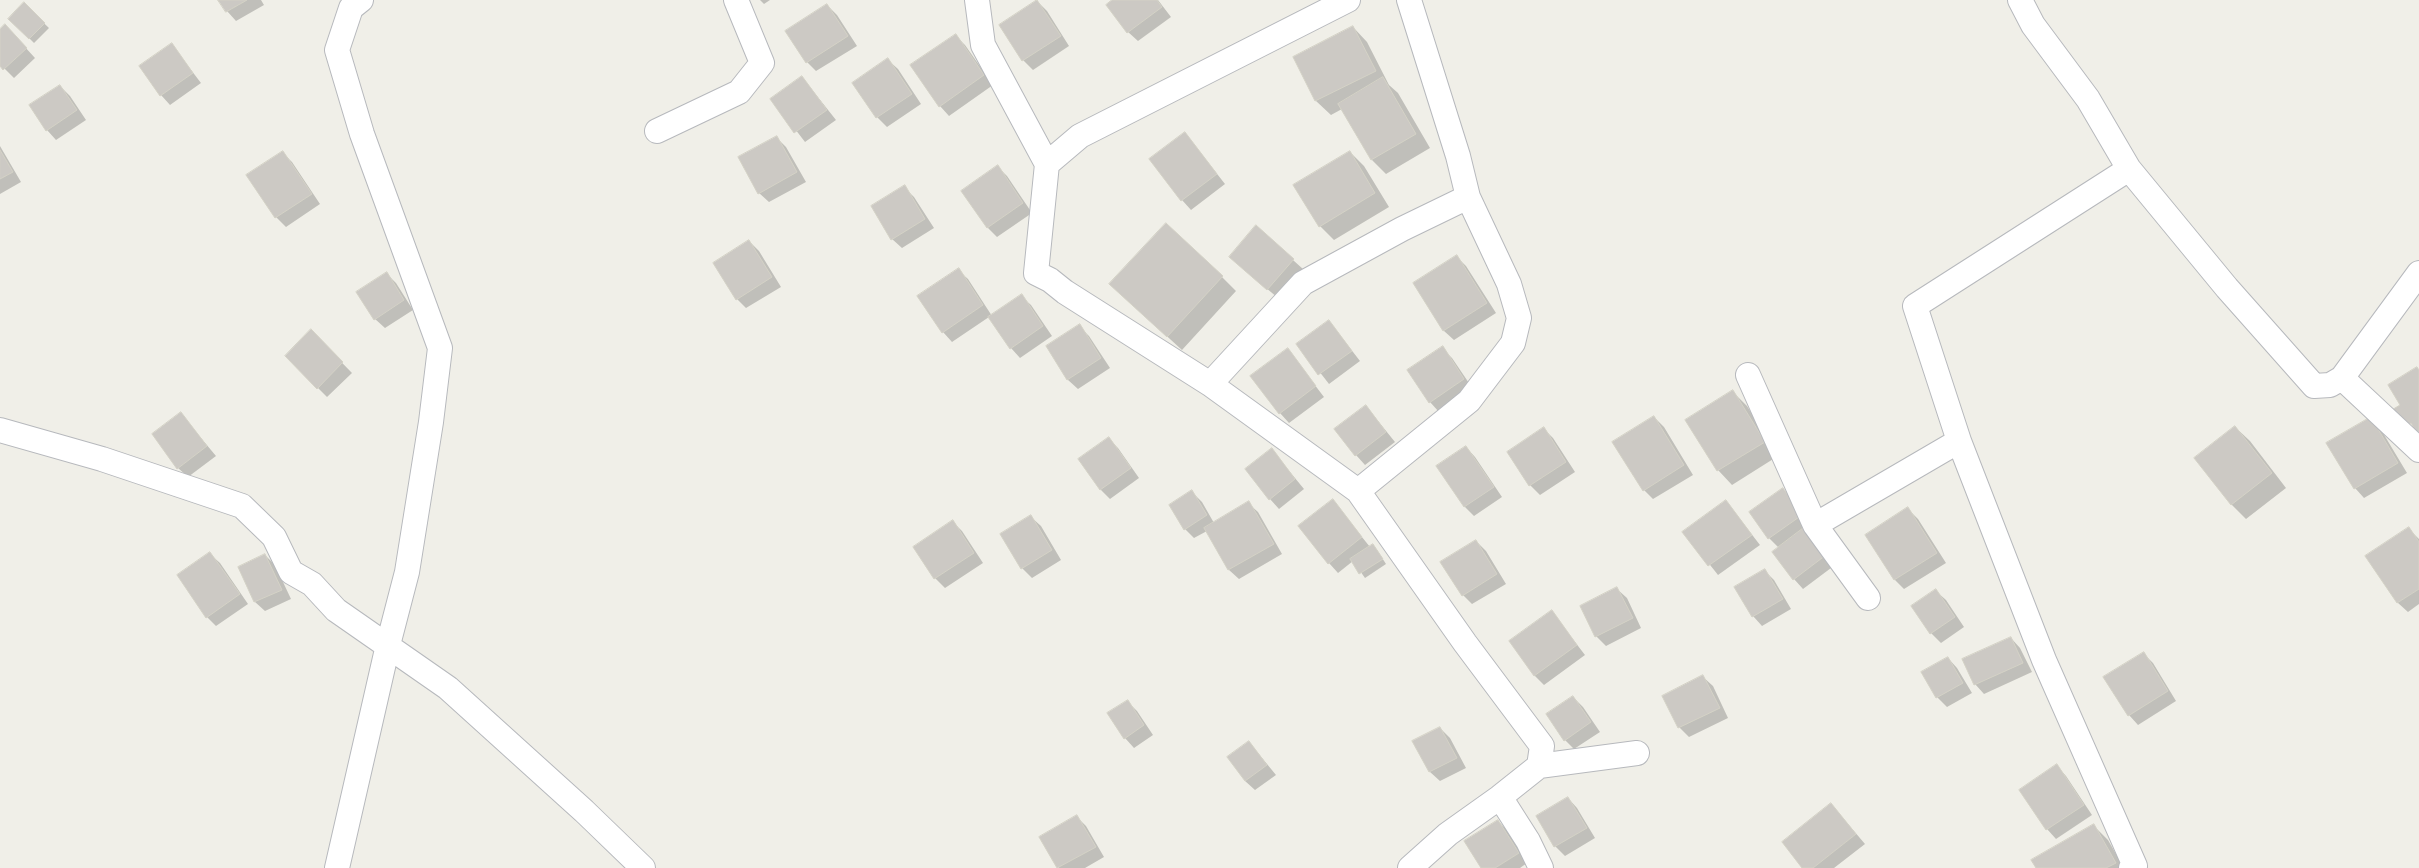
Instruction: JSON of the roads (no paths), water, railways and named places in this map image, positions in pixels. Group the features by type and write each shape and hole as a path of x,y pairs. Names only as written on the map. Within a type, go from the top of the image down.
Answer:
{"street":[{"path":"337,868 388,644 407,572 431,422 440,348 362,134 337,50 351,8 361,0"},
{"path":"657,131 739,92 762,63 736,0"},
{"path":"977,0 983,45 1047,164 1036,273 1050,280 1210,384 1358,492 1465,643 1542,746 1539,766"},
{"path":"1047,164 1080,136 1348,0"},
{"path":"1358,492 1469,401 1513,343 1519,318 1509,284 1468,197 1458,156 1409,0"},
{"path":"2020,0 2033,25 2088,99 2128,169 2227,288 2314,386 2330,385 2342,378 2419,273"},
{"path":"2128,169 1914,306 1959,441 2044,660 2134,867"},
{"path":"1210,384 1303,283 1402,229 1468,197"},
{"path":"1748,375 1815,525 1868,598"},
{"path":"2342,378 2419,450"},
{"path":"0,430 102,458 242,506 274,538 291,572 312,584 336,610 388,644 448,688 584,811 643,868"},
{"path":"1815,525 1959,441"},
{"path":"1413,867 1448,834 1539,766 1637,753"},
{"path":"1500,797 1528,841 1541,868"}]}
